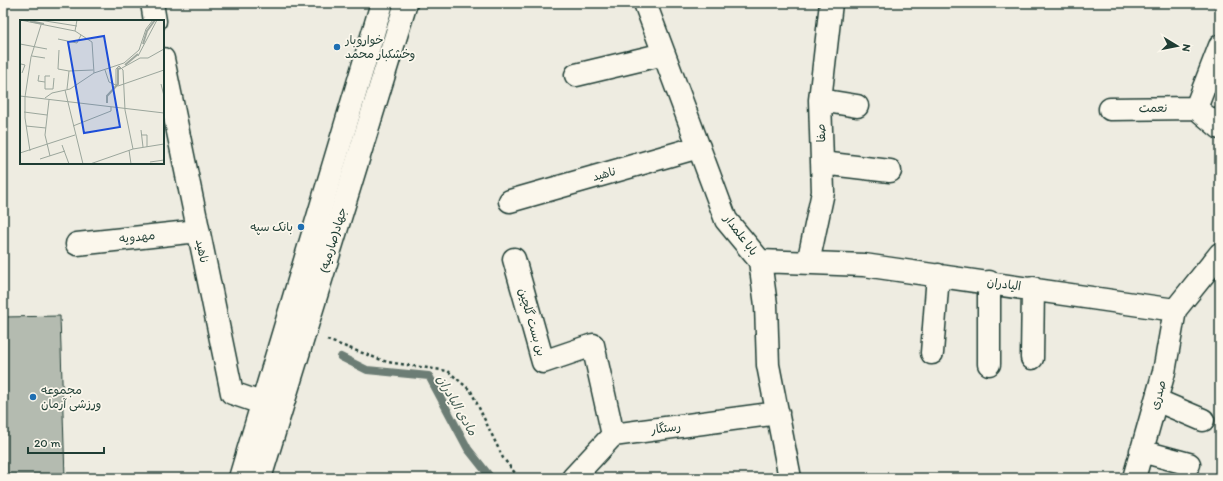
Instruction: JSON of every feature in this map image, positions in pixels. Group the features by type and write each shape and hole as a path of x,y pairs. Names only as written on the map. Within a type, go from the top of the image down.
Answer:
{"street":[{"path":"152,3 155,20"},
{"name":"جهاد(صارمیه)","path":"260,478 272,407 382,3"},
{"name":"جهاد(صارمیه)","path":"240,478 305,332 406,3"},
{"name":"بابا علمدار","path":"645,3 726,220 760,261 766,305 768,365 790,478"},
{"name":"صفا","path":"808,263 823,192 820,100 831,3"},
{"path":"1220,46 1196,108 1220,128"},
{"path":"576,75 664,54"},
{"name":"ناهید","path":"164,68 170,125 198,231 232,393 272,407"},
{"path":"820,100 857,106"},
{"name":"نعمت","path":"1110,109 1196,108"},
{"name":"ناهید","path":"510,201 699,147"},
{"path":"822,163 890,171"},
{"name":"مهدویه","path":"77,244 198,231"},
{"path":"1175,310 1220,254"},
{"name":"بن بست گلچین","path":"514,259 543,362 594,345 613,435"},
{"name":"الیادران","path":"760,261 864,264 1175,310"},
{"path":"932,354 938,275"},
{"path":"989,282 989,364"},
{"path":"1032,358 1033,288"},
{"name":"صدری","path":"1134,478 1164,372 1175,310"},
{"path":"1156,400 1203,420"},
{"name":"رستگار","path":"613,435 778,413"},
{"path":"573,478 613,435"},
{"path":"1141,451 1189,464"}],"path":[{"path":"305,332 386,362 448,371 471,392 503,458 518,478"}],"building":[{"name":"مجموعه ورزشی آرمان","path":"60,316 65,478 3,478 3,317"}],"waterway":[{"name":"مادی الیادران","path":"341,357 367,370 429,376 468,449 491,478"}],"place":[{"name":"خواروبار وخشکبار محمد","path":"337,47"},
{"name":"بانک سپه","path":"301,227"},
{"name":"مجموعه ورزشی آرمان","path":"33,397"}]}
